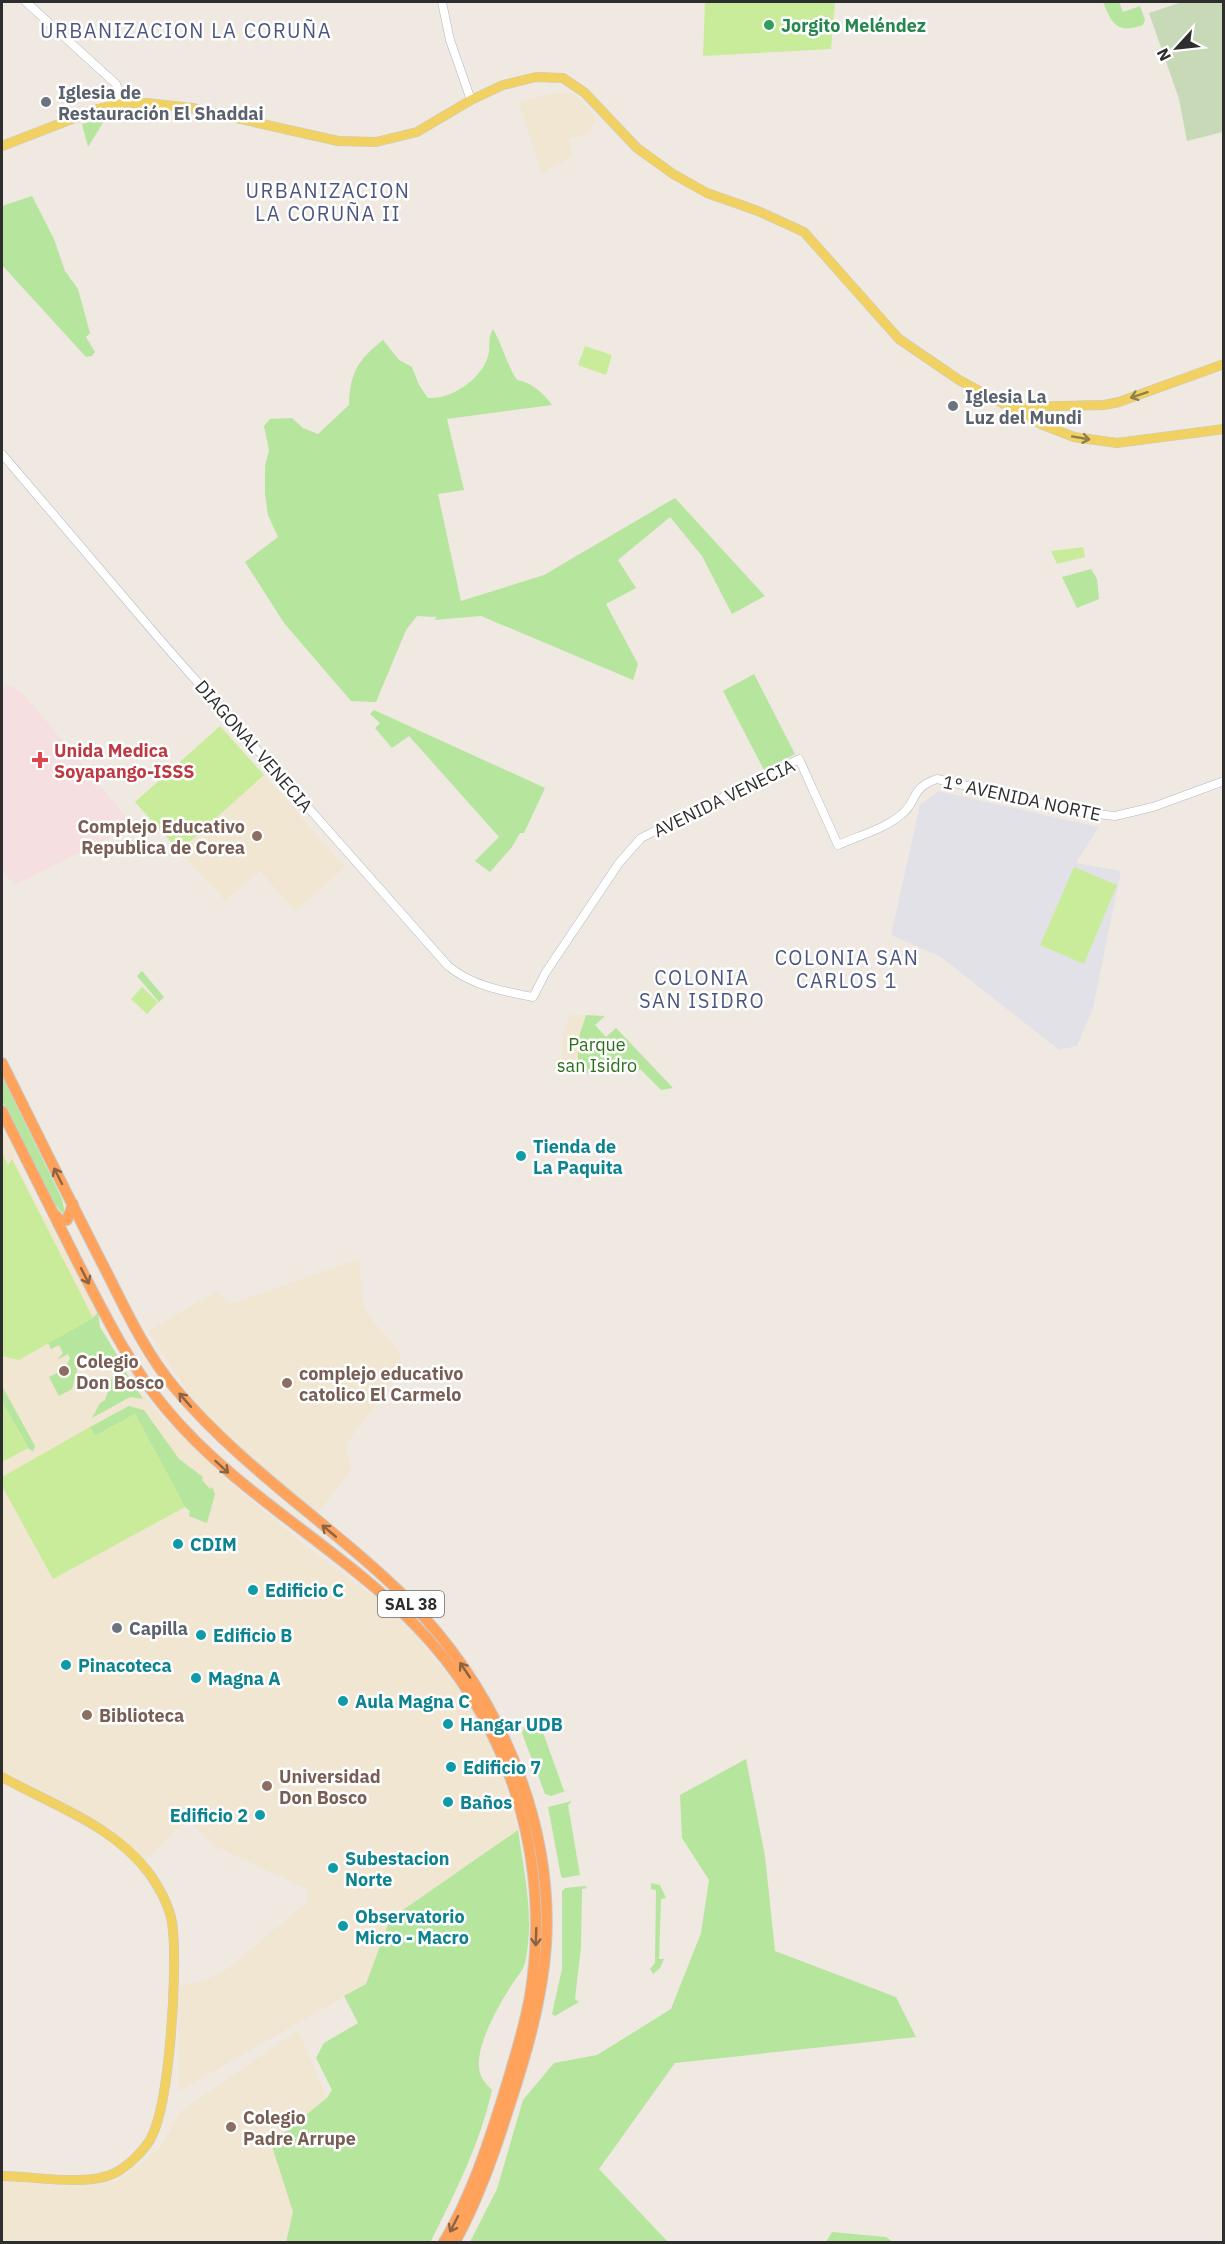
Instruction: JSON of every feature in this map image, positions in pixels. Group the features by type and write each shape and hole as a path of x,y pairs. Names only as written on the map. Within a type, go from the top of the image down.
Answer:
{"highway":[{"name":"SAL 38","path":"2,1063 143,1342 171,1383 190,1405 254,1467 392,1585 430,1624 463,1666 489,1709 520,1778 534,1823 544,1890 546,1945 542,1981 537,2011 508,2111 474,2206 455,2242"},
{"name":"SAL 38","path":"2,1111 123,1349 148,1385 186,1432 254,1494 370,1583 432,1643 469,1694 494,1739 517,1794 530,1850 536,1900 536,1944 530,1998 514,2061 491,2133 465,2200 444,2242"},
{"path":"54,1214 61,1221 67,1220 73,1204"},
{"path":"69,1245 69,1236 72,1231 87,1234"}],"main road":[{"path":"2,146 98,109 123,103 192,108 338,141 362,143 389,141 417,132 471,100 503,85 536,77 563,78 575,85 637,148 673,174 707,193 758,211 804,232 899,339 958,380 1008,407 1048,428 1074,437 1117,443 1224,429"},
{"path":"1008,407 1104,405 1119,402 1224,364"},
{"path":"1047,405 1040,417 1048,428"},
{"path":"2,1777 101,1829 123,1845 141,1863 161,1891 173,1930 172,1994 164,2088 158,2118 148,2143 124,2167 107,2176 64,2178 2,2176"}],"street":[{"path":"26,2 116,84 123,103"},
{"path":"442,2 450,40 471,100"},
{"name":"DIAGONAL VENECIA","path":"2,454 162,642 447,966 474,983 533,998"},
{"name":"AVENIDA VENECIA","path":"533,998 546,972 619,863 641,838 670,822 799,759 838,845"},
{"name":"1° AVENIDA NORTE","path":"838,845 896,819 907,809 918,789 937,779 1079,812 1115,816 1152,807 1224,780"}],"shaded area":[{"path":"555,93 574,94 597,118 588,134 569,138 572,156 542,173 519,102"},
{"name":"Unida Medica Soyapango-ISSS","path":"6,685 18,689 24,695 133,825 15,885 2,870 2,689"},
{"name":"Complejo Educativo Republica de Corea","path":"264,775 345,867 296,911 260,871 225,901 179,851"},
{"path":"938,791 1099,827 1076,863 1121,871 1093,1008 1077,1046 1059,1050 941,957 891,935 920,805"},
{"path":"570,1015 586,1015 578,1042 578,1074 562,1073 563,1039"},
{"name":"Universidad Don Bosco","path":"2,1124 15,1152 14,1160 98,1312 100,1327 136,1385 160,1415 226,1479 297,1539 386,1606 416,1636 465,1697 481,1721 503,1776 518,1830 390,1919 366,1984 179,2091 178,1987 203,1981 227,1969 307,1902 308,1893 306,1889 215,1846 187,1820 145,1860 48,1797 2,1773"},
{"name":"complejo educativo catolico El Carmelo","path":"359,1259 363,1304 369,1317 399,1350 400,1372 349,1440 346,1449 352,1469 317,1514 257,1465 213,1422 188,1393 148,1331 217,1291 231,1304"},
{"name":"Colegio Padre Arrupe","path":"298,2030 327,2098 271,2143 293,2212 286,2242 2,2242 3,2180 62,2186 117,2181 160,2148 180,2112"}],"green space":[{"name":"Jorgito Meléndez","path":"705,2 835,2 831,49 703,56"},
{"path":"1103,2 1119,2 1123,12 1140,6 1145,20 1143,25 1127,28 1117,25 1109,16"},
{"path":"1182,2 1224,2 1223,132 1187,141 1179,99 1149,13"},
{"path":"106,118 88,147 82,124"},
{"path":"32,196 54,239 65,271 78,289 90,333 86,337 95,352 92,356 86,357 2,265 2,206"},
{"path":"493,329 517,380 537,389 552,405 447,419 464,490 438,494 461,601 544,575 675,498 765,596 732,614 702,556 670,517 618,560 636,588 606,604 638,664 633,680 481,616 434,620 437,617 417,616 406,630 376,702 351,701 284,623 245,562 278,537 268,515 265,494 265,466 269,450 264,426 270,419 292,418 303,428 318,434 349,405 351,384 357,368 367,354 383,340 399,360 412,367 419,385 428,398 437,398 457,391 481,370 489,352"},
{"path":"585,346 612,355 606,375 578,365"},
{"path":"1083,547 1085,557 1057,564 1051,551"},
{"path":"1091,569 1097,579 1099,599 1077,608 1062,577"},
{"path":"754,674 795,754 764,770 723,691"},
{"path":"374,710 545,788 524,833 520,833 512,847 490,872 475,861 499,837 409,736 392,748 375,728 380,723 370,714"},
{"path":"220,726 264,775 179,851 135,802"},
{"path":"1074,867 1117,885 1084,964 1040,945"},
{"path":"142,971 164,997 159,1002 137,976"},
{"path":"142,987 158,1002 147,1014 131,999"},
{"name":"Parque san Isidro","path":"586,1015 605,1016 595,1025 606,1037 616,1028 673,1088 661,1090 641,1070 578,1074 578,1040"},
{"path":"2,1076 62,1199 65,1214 54,1203 2,1101"},
{"path":"2,1152 8,1165 12,1159 93,1318 19,1360 2,1356"},
{"path":"98,1312 100,1327 120,1360 118,1370 123,1368 143,1399 130,1397 92,1418 100,1403 105,1400 116,1365 81,1356 72,1389 59,1396 49,1377 65,1369 70,1358 68,1354 57,1360 63,1353 59,1345 51,1349 48,1343 93,1318"},
{"path":"2,1386 35,1446 33,1451 29,1449 2,1402"},
{"path":"2,1402 28,1448 2,1462"},
{"path":"129,1406 144,1410 179,1459 203,1477 202,1480 210,1489 212,1487 215,1494 207,1523 189,1516 190,1511 185,1507 135,1414 95,1436 90,1427"},
{"path":"135,1414 185,1507 53,1579 2,1486 2,1477 90,1427 95,1436"},
{"path":"543,1719 544,1721 540,1724 564,1791 569,1790 551,1796 545,1794 522,1733 524,1728"},
{"path":"746,1759 765,1856 775,1951 896,1997 916,2037 675,2063 599,2169 668,2242 470,2242 497,2189 523,2100 554,2063 597,2055 671,2009 701,1933 709,1880 682,1838 680,1795"},
{"path":"572,1801 568,1805 580,1875 563,1878 548,1807"},
{"path":"518,1830 529,1913 525,1963 487,2030 479,2066 482,2078 492,2090 487,2110 466,2168 431,2241 286,2242 293,2212 271,2143 327,2098 332,2090 316,2058 324,2043 358,2023 344,1996 366,1984 390,1919"},
{"path":"651,1883 660,1885 666,1898 661,1899 659,1959 664,1959 660,1968 653,1974 650,1969 655,1963 656,1890 651,1889"},
{"path":"585,1886 587,1888 582,1889 581,1947 575,1999 579,2002 555,2016 552,2014 562,1969 562,1891 565,1888"},
{"path":"832,2232 886,2237 893,2242 826,2242"}],"place":[{"name":"Jorgito Meléndez","path":"769,25"},
{"name":"Iglesia de Restauración El Shaddai","path":"46,102"},
{"name":"Iglesia La Luz del Mundi","path":"953,406"},
{"name":"Unida Medica Soyapango-ISSS","path":"40,760"},
{"name":"Complejo Educativo Republica de Corea","path":"257,836"},
{"name":"Tienda de La Paquita","path":"521,1156"},
{"name":"Colegio Don Bosco","path":"64,1371"},
{"name":"complejo educativo catolico El Carmelo","path":"287,1383"},
{"name":"CDIM","path":"178,1544"},
{"name":"Edificio C","path":"253,1590"},
{"name":"Capilla","path":"117,1628"},
{"name":"Edificio B","path":"201,1635"},
{"name":"Pinacoteca","path":"66,1665"},
{"name":"Magna A","path":"196,1678"},
{"name":"Aula Magna C","path":"343,1701"},
{"name":"Biblioteca","path":"87,1715"},
{"name":"Hangar UDB","path":"448,1724"},
{"name":"Edificio 7","path":"451,1767"},
{"name":"Universidad Don Bosco","path":"267,1786"},
{"name":"Baños","path":"448,1802"},
{"name":"Edificio 2","path":"260,1815"},
{"name":"Subestacion Norte","path":"333,1868"},
{"name":"Observatorio Micro - Macro","path":"343,1926"},
{"name":"Colegio Padre Arrupe","path":"231,2127"}],"district":[{"name":"URBANIZACION LA CORUÑA","path":"186,30"},
{"name":"URBANIZACION LA CORUÑA II","path":"328,202"},
{"name":"COLONIA SAN CARLOS 1","path":"847,968"},
{"name":"COLONIA SAN ISIDRO","path":"702,988"}]}
